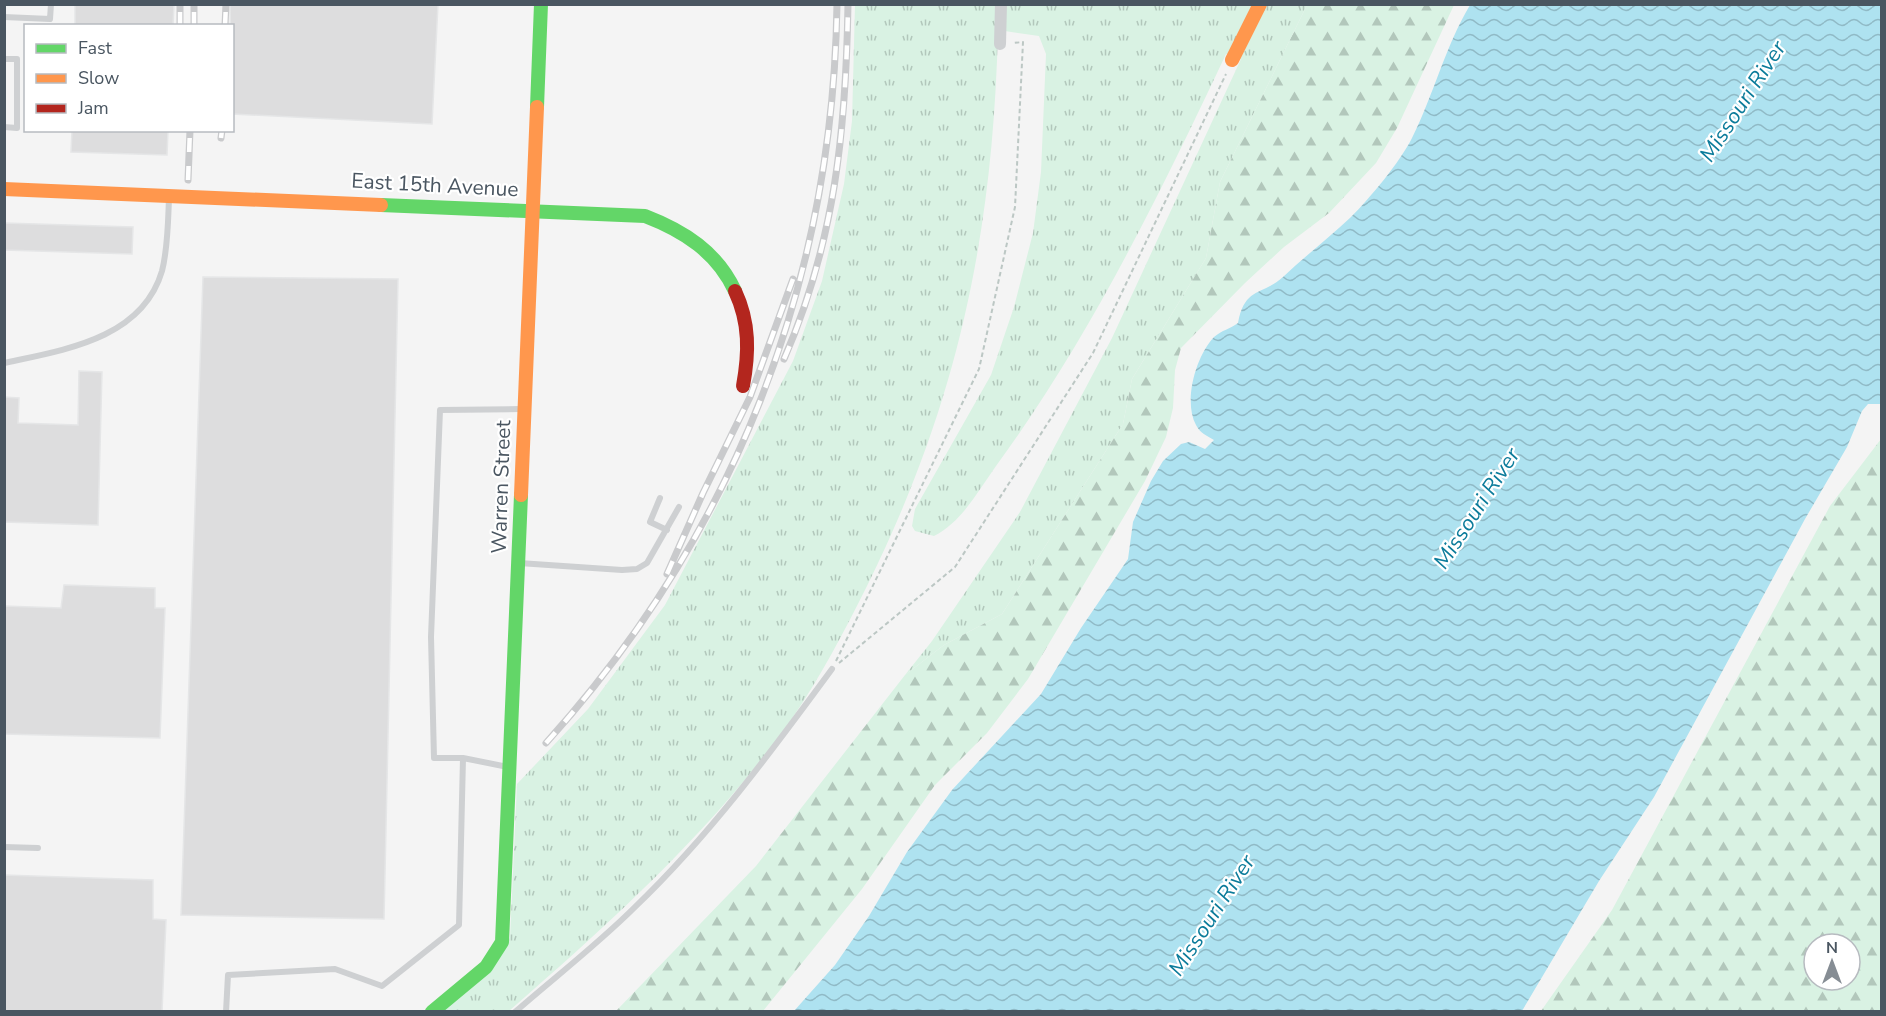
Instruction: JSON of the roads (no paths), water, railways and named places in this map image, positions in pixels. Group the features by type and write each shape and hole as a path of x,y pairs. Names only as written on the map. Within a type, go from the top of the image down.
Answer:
{"street":[{"name":"Warren Street","path":"432,1011 486,967 502,942 541,4"},
{"path":"1000,44 1001,4"},
{"path":"1232,60 1260,4"},
{"name":"East 15th Avenue","path":"4,189 169,194 645,216 666,222 696,239 726,272 744,314 749,354 743,386"}],"lane":[{"path":"4,17 50,19 51,4"},
{"path":"4,59 17,59 17,128 4,127"},
{"path":"4,363 103,336 123,326 145,304 161,272 169,194"},
{"path":"510,767 463,758 434,758 431,637 440,410 525,409"},
{"path":"660,498 650,522 667,530"},
{"path":"519,563 637,569 647,563 679,507"},
{"path":"515,1011 635,908 704,835 771,753 832,669"},
{"path":"226,1011 228,975 335,969 382,986 459,926 463,758"},
{"path":"4,847 38,848"}],"water":[{"name":"Missouri River","path":"1470,5 1881,5 1881,404 1868,404 1862,411 1847,447 1805,519 1654,797 1599,881 1522,1011 794,1011 835,965 869,916 907,852 952,790 1041,694 1081,628 1128,559 1133,522 1151,481 1163,461 1181,444 1189,442 1205,449 1214,440 1198,428 1192,415 1193,379 1202,355 1214,337 1238,323 1241,311 1250,297 1283,277 1351,217 1384,179 1412,138 1453,37"}],"railway":[{"path":"180,4 180,24"},
{"path":"194,4 194,24"},
{"path":"225,24 226,4"},
{"path":"546,743 612,663 670,580 719,492 760,401 792,306 816,208 831,108 837,4"},
{"path":"784,359 815,272 834,185 844,96 848,4"},
{"path":"188,180 190,132"},
{"path":"221,138 222,132"},
{"path":"667,574 750,397 793,279"}]}
